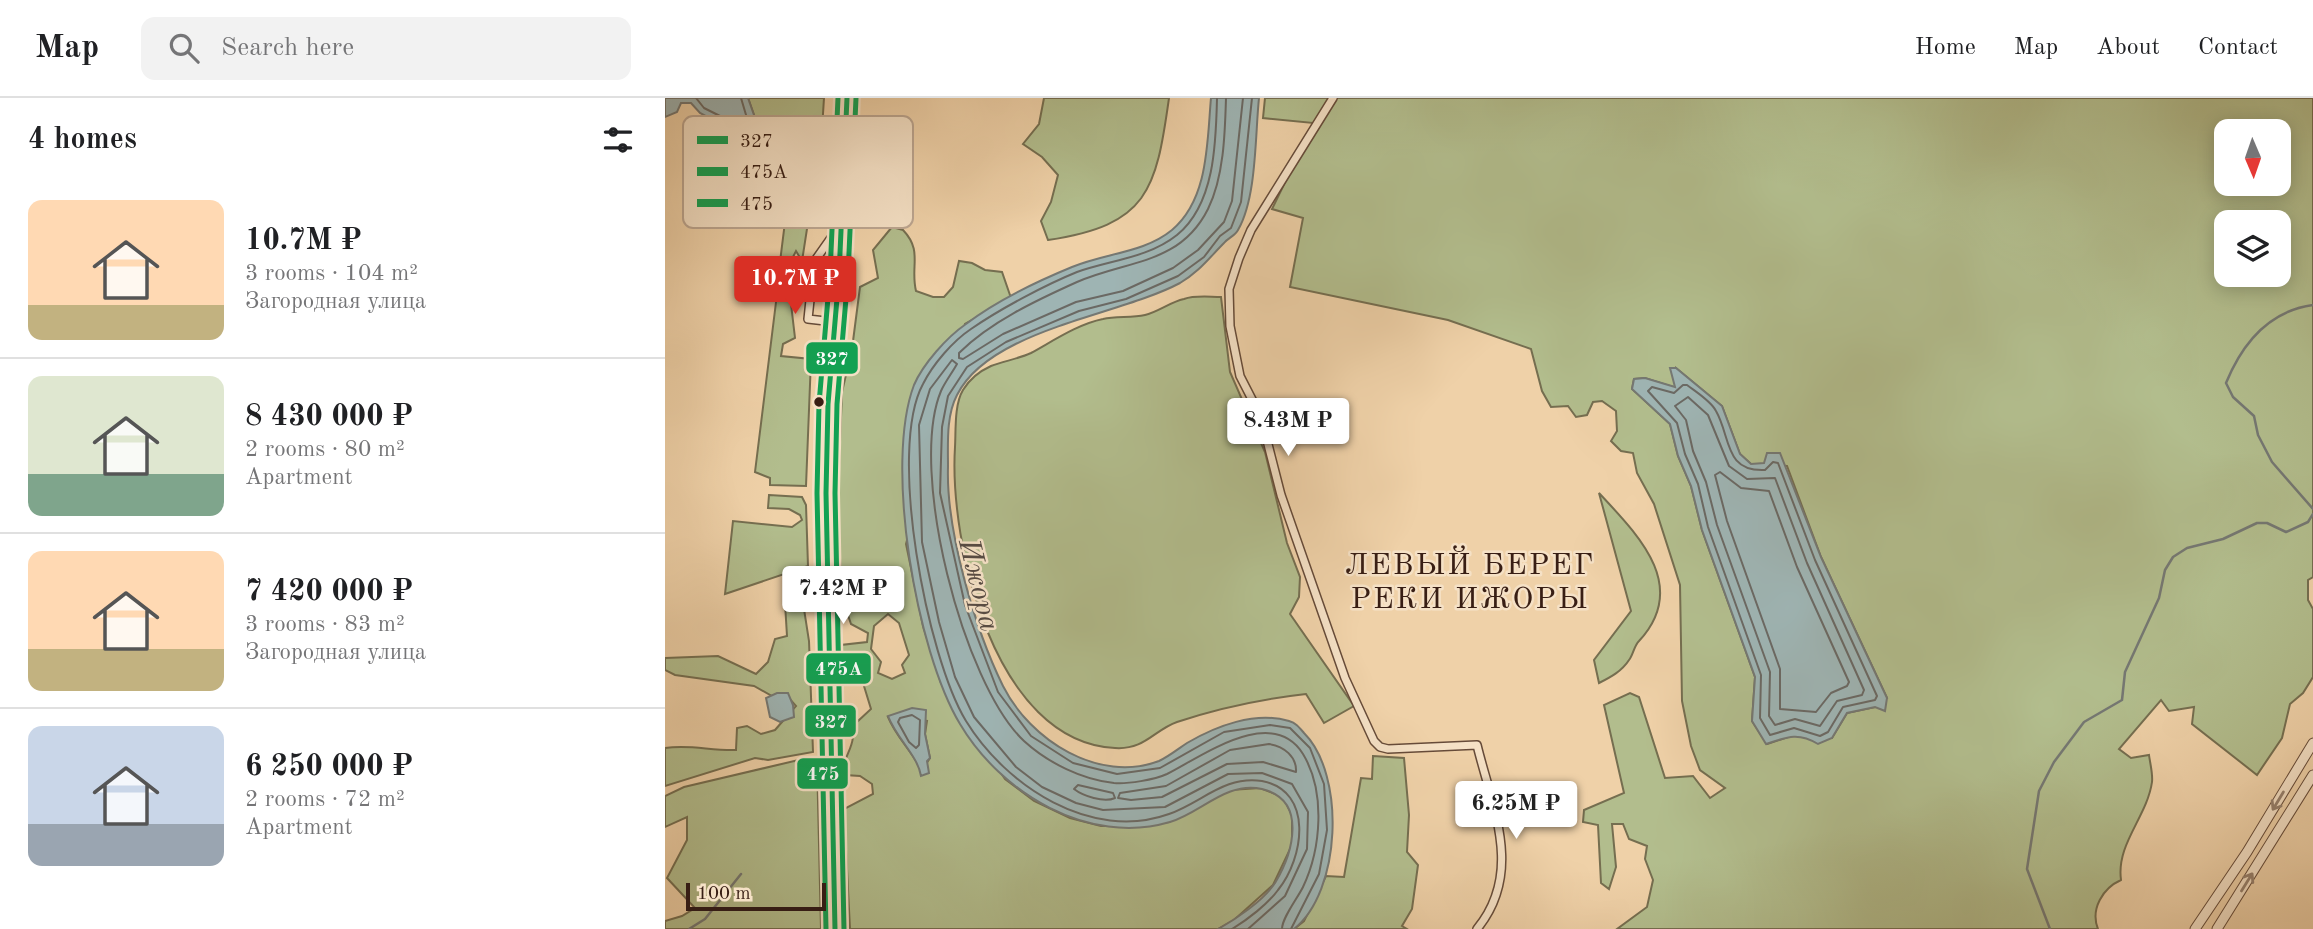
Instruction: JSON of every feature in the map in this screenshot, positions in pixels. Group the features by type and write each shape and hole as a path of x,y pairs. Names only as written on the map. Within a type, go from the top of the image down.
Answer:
{"main road":[{"path":"846,116 847,98"},
{"path":"835,929 826,519 828,404 841,228"}],"street":[{"path":"1333,98 1256,222 1239,258 1229,289 1234,357 1261,417 1282,495 1345,678 1374,741 1388,750 1477,745 1502,834 1503,859 1499,892 1477,929"},
{"path":"834,322 808,319 814,262 838,228"},
{"path":"2195,929 2247,852 2313,743"},
{"path":"2217,929 2313,775"}],"green space":[{"path":"748,98 824,98 823,116 754,116"},
{"path":"1044,98 1169,98 1159,157 1141,198 1127,213 1107,225 1048,240 1041,221 1051,202 1058,175 1042,157 1023,144 1039,124"},
{"path":"1265,98 2313,98 2313,577 2308,580 2308,600 2313,609 2313,677 2303,693 2290,704 2282,738 2257,775 2192,724 2194,707 2169,711 2161,700 2119,749 2131,758 2149,755 2152,782 2123,854 2121,880 2109,888 2097,907 2098,929 1617,929 1647,907 1653,880 1645,859 1647,846 1629,839 1623,824 1612,824 1616,867 1609,889 1601,883 1598,825 1583,822 1584,810 1624,793 1604,705 1630,693 1639,697 1665,778 1693,776 1710,798 1725,788 1700,770 1691,746 1682,701 1680,585 1654,504 1637,473 1633,453 1621,451 1611,441 1617,431 1616,411 1602,401 1593,402 1587,415 1576,417 1568,406 1551,407 1542,391 1531,349 1448,320 1290,287 1303,218 1272,209 1314,123 1263,118","holes":["1676,368 1722,406 1740,454 1751,464 1787,466 1821,557 1887,698 1875,707 1847,713 1832,738 1794,735 1767,744 1752,721 1755,677 1702,530 1691,486 1678,456 1670,424 1632,389 1634,379 1645,378 1676,388"]},
{"path":"784,228 807,228 798,287 793,269 799,256 796,251 787,269 780,262"},
{"path":"891,228 896,228 903,230 913,245 916,291 933,297 944,297 953,287 959,261 972,263 985,270 1002,272 1011,298 965,324 906,544 923,626 941,683 1005,779 1034,801 1070,818 1101,826 1133,826 1169,822 1230,790 1260,788 1283,797 1292,815 1292,845 1273,885 1234,920 1218,929 850,929 844,809 873,794 872,784 860,776 845,775 845,763 853,733 844,704 850,704 858,721 871,709 860,673 841,656 841,645 867,642 868,633 851,624 843,600 837,517 842,392 852,349 860,287 878,278 873,250","holes":["888,614 899,623 909,655 902,665 905,673 892,679 878,673 881,662 871,649 874,626","888,717 927,721 925,734 930,758 926,764 919,766"]},
{"path":"778,286 789,287 795,338 783,344 781,356 811,359 806,486 770,485 770,478 755,472"},
{"path":"1221,297 1230,372 1265,452 1287,543 1300,577 1299,597 1290,614 1354,706 1324,723 1306,694 1241,705 1193,717 1169,725 1142,743 1125,748 1073,737 1038,712 1010,675 987,631 971,583 960,534 955,487 956,418 960,396 965,386 987,368 1031,353 1094,321 1145,315 1188,298"},
{"path":"1599,493 1629,526 1653,562 1659,581 1660,601 1654,621 1637,643 1626,664 1599,683 1594,660 1631,611"},
{"path":"769,495 802,497 806,505 808,566 725,594 733,521 792,527 802,520 800,515 789,509 768,508"},
{"path":"799,577 809,641 813,752 768,760 755,758 665,786 665,748 736,750 737,728 747,726 761,734 775,730 796,706 788,697 772,696 754,686 675,675 665,670 665,658 718,656 756,674 768,662 775,639 787,636 785,603"},
{"path":"1373,756 1404,758 1409,815 1407,852 1418,865 1412,909 1402,926 1407,929 1294,929 1304,921 1326,876 1344,877 1361,778 1372,779"},
{"path":"807,758 817,759 821,929 665,929 665,921 682,916 695,908 667,878 687,840 687,817 665,827 665,796 684,787"}],"water":[{"path":"665,98 748,98 754,116 706,116 691,103 681,103 677,112 665,117"},
{"path":"1211,98 1259,98 1252,183 1249,201 1237,232 1180,283 1154,295 1026,339 997,354 974,373 957,395 949,421 949,492 957,549 982,637 1003,686 1015,706 1048,740 1090,762 1113,767 1136,767 1159,761 1210,731 1249,719 1276,718 1289,721 1304,733 1318,752 1327,776 1332,804 1332,833 1329,862 1321,889 1310,912 1294,929 1218,929 1264,896 1281,871 1293,829 1286,804 1277,795 1262,789 1237,790 1170,822 1139,828 1108,827 1078,820 1023,792 977,749 960,724 944,692 930,651 909,557 904,508 902,461 906,419 914,385 929,360 959,329 1017,292 1085,262 1149,244 1172,230 1184,217 1200,186 1207,150"},
{"path":"1670,368 1676,368 1722,406 1740,454 1751,464 1764,463 1767,453 1780,453 1821,557 1887,698 1885,711 1875,707 1847,713 1832,738 1818,744 1804,738 1792,737 1766,744 1752,721 1755,677 1702,530 1691,486 1678,456 1670,424 1632,389 1634,379 1645,378 1675,387"},
{"path":"777,693 788,693 794,717 780,722 770,717 766,698"},
{"path":"912,708 926,710 925,734 930,758 927,761 929,773 921,776 916,761 888,716"}],"waterway":[{"path":"2313,305 2297,308 2270,322 2240,355 2226,383 2233,397 2254,416 2258,435 2272,462 2313,509"},
{"path":"2050,929 2027,869 2039,791 2054,762 2084,722 2122,700 2125,672 2159,598 2165,570 2173,557 2187,548 2223,539 2257,523 2267,523 2286,532 2308,522 2313,514"},
{"path":"689,929 705,919 741,874"}],"transit line":[{"name":"475","path":"837,116 838,98"},
{"name":"327","path":"846,116 847,98"},
{"name":"475А","path":"855,116 856,98"},
{"name":"475","path":"826,929 817,493 819,404 832,228"},
{"name":"327","path":"835,929 826,493 828,404 841,228"},
{"name":"475А","path":"844,929 835,493 837,404 850,228"}],"district":[{"name":"ЛЕВЫЙ БЕРЕГ РЕКИ ИЖОРЫ","path":"1470,583"}],"water label":[{"name":"Ижора","path":"978,585"}]}
